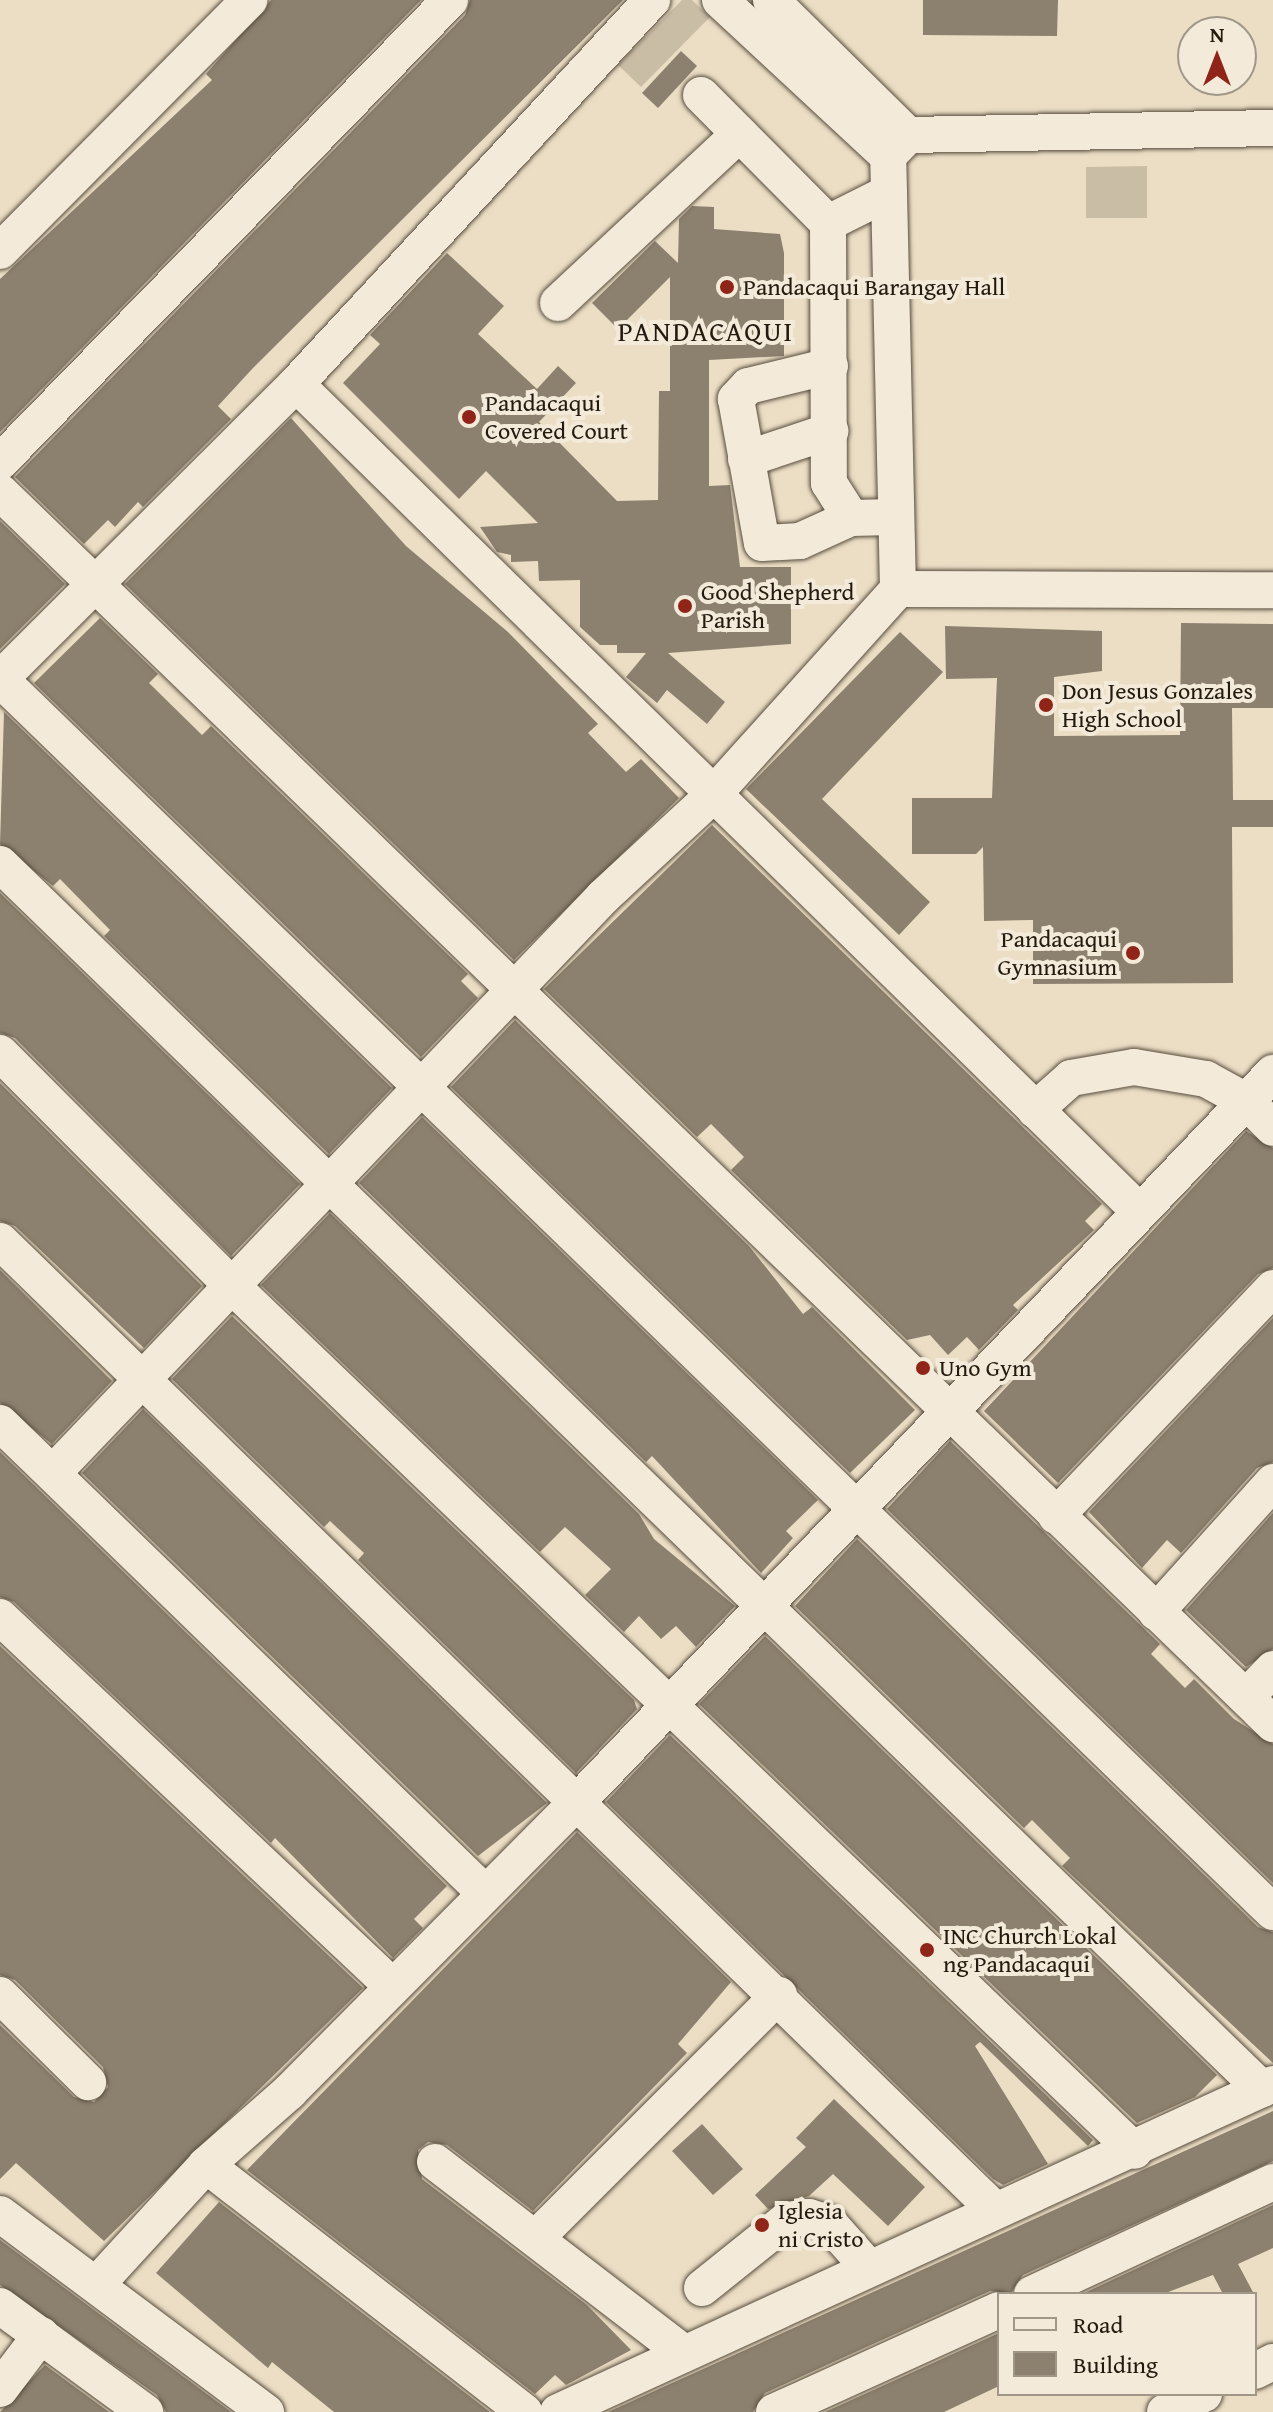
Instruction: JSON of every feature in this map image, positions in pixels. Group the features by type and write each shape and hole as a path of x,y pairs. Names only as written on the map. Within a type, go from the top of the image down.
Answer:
{"street":[{"path":"0,251 249,0"},
{"path":"0,462 450,0"},
{"path":"652,0 296,384 0,679 417,1090 854,1504 1273,1912"},
{"path":"720,0 898,145 1273,128"},
{"path":"771,0 898,145"},
{"path":"701,95 828,223 829,483 851,518"},
{"path":"558,303 739,134"},
{"path":"53,1473 417,1090 711,797 898,589 893,517 888,193 898,145"},
{"path":"828,223 888,193"},
{"path":"830,366 739,392 746,459 762,543 800,541 851,518 893,517"},
{"path":"296,384 711,797 1140,1212"},
{"path":"746,459 830,431"},
{"path":"0,492 96,582 512,994 1273,1724"},
{"path":"898,589 1273,590"},
{"path":"0,864 327,1186 1267,2086 1135,2151 681,2351 558,2412"},
{"path":"0,1053 232,1286 1135,2151"},
{"path":"1035,1110 1071,1078 1134,1067 1206,1079 1246,1101 1273,1128"},
{"path":"97,2284 206,2165 580,1799 854,1504 1273,1073"},
{"path":"0,1241 580,1799 996,2211"},
{"path":"1056,1516 1273,1288"},
{"path":"0,1423 483,1891"},
{"path":"1156,1612 1273,1482"},
{"path":"0,1617 391,1985"},
{"path":"1246,1697 1273,1669"},
{"path":"0,1995 88,2082"},
{"path":"538,2236 779,1995"},
{"path":"435,2162 538,2236 681,2351"},
{"path":"206,2165 524,2412"},
{"path":"1036,2292 1273,2182"},
{"path":"0,2214 266,2412"},
{"path":"702,2288 787,2220 809,2217 829,2223 869,2268"},
{"path":"0,2306 145,2412"},
{"path":"774,2412 997,2311"},
{"path":"0,2389 41,2335"},
{"path":"1165,2412 1200,2396"}],"shaded area":[{"path":"682,0 692,0 710,17 641,87 618,65"},
{"path":"1147,166 1147,218 1086,218 1086,167"}],"building":[{"path":"271,0 421,0 0,432 0,279 212,80 206,74"},
{"path":"470,0 623,0 253,368 218,406 231,419 143,507 138,502 115,527 108,520 84,544 15,477 465,15"},
{"path":"923,0 1058,0 1057,36 923,35"},
{"path":"681,51 697,66 658,108 642,93"},
{"path":"692,206 714,207 714,229 780,234 784,253 784,356 709,360 709,486 730,485 740,567 791,567 791,644 668,653 725,702 707,724 667,690 657,703 626,677 646,653 617,653 617,645 600,645 580,627 580,580 539,581 538,561 511,562 511,555 497,552 480,527 538,523 486,471 459,499 343,383 380,344 370,335 447,253 504,306 478,334 537,389 558,366 576,383 539,422 617,501 658,500 659,391 670,391 670,277 618,329 592,303 655,241 678,263 679,219"},
{"path":"291,418 406,546 508,632 598,724 588,733 626,772 641,759 679,798 514,960 125,584"},
{"path":"0,521 65,584 0,649"},
{"path":"100,618 158,674 149,683 202,735 211,726 468,974 461,981 478,998 421,1057 34,683"},
{"path":"1181,623 1273,624 1273,708 1232,708 1233,800 1273,800 1273,827 1232,827 1233,983 1033,984 1033,920 984,921 983,847 976,854 912,854 912,798 992,798 997,678 946,679 945,626 1102,631 1102,671 1054,677 1054,736 1180,735"},
{"path":"900,632 943,672 822,799 930,902 899,935 746,789"},
{"path":"4,712 392,1088 329,1154 104,936 110,930 60,879 53,886 0,844"},
{"path":"712,825 1102,1204 1085,1221 1094,1230 1013,1305 1018,1310 979,1350 967,1337 948,1355 930,1335 907,1340 731,1170 744,1157 711,1124 697,1137 544,989"},
{"path":"0,893 300,1184 231,1256 15,1038 0,1033"},
{"path":"515,1020 749,1246 803,1314 812,1307 915,1410 850,1473 451,1087"},
{"path":"0,1083 202,1286 144,1348 15,1226 0,1221"},
{"path":"422,1117 818,1500 786,1531 793,1538 761,1573 652,1456 646,1462 359,1183"},
{"path":"1246,1131 1273,1148 1273,1268 1258,1274 1058,1483 984,1411"},
{"path":"330,1213 639,1514 654,1539 735,1606 696,1647 676,1626 661,1639 639,1616 624,1632 585,1595 611,1569 565,1527 540,1552 261,1285"},
{"path":"0,1270 112,1381 52,1444 0,1403"},
{"path":"232,1316 634,1700 637,1709 576,1773 358,1560 364,1553 330,1521 324,1527 172,1379"},
{"path":"1273,1318 1273,1462 1257,1468 1181,1553 1167,1540 1142,1568 1089,1512"},
{"path":"143,1409 547,1803 478,1856 82,1473"},
{"path":"950,1441 1160,1644 1151,1654 1185,1688 1194,1679 1234,1719 1273,1744 1273,1883 887,1509"},
{"path":"0,1452 447,1886 414,1919 423,1928 393,1958 275,1838 271,1843 14,1602 0,1597"},
{"path":"1273,1513 1273,1649 1246,1667 1186,1610"},
{"path":"857,1539 1258,1927 1273,1932 1273,2063 1062,1866 1070,1858 1032,1820 1024,1828 795,1606"},
{"path":"765,1636 1217,2075 1195,2097 1137,2123 699,1704"},
{"path":"0,1646 363,1988 104,2241 16,2163 0,2179 0,2025 74,2097 94,2102 108,2087 103,2067 15,1980 0,1975"},
{"path":"670,1735 1093,2140 1088,2146 980,2042 975,2046 1048,2164 1003,2185 993,2179 606,1802"},
{"path":"577,1832 731,1982 678,2044 687,2053 533,2211 447,2145 428,2142 418,2150 422,2179 587,2305 631,2350 566,2385 555,2375 535,2394 247,2170"},
{"path":"834,2099 925,2187 888,2226 833,2174 809,2196 768,2209 755,2195 806,2147 796,2138"},
{"path":"1273,2111 1273,2161 1023,2275 1012,2292 990,2291 765,2393 753,2412 608,2412"},
{"path":"702,2124 743,2169 713,2195 672,2151"},
{"path":"219,2202 490,2412 334,2412 272,2362 268,2368 156,2273"},
{"path":"1273,2205 1273,2248 1238,2264 1253,2292 1222,2292 1213,2275 1168,2292 1086,2292"},
{"path":"0,2240 231,2412 166,2412 157,2395 0,2285"},
{"path":"997,2334 997,2387 944,2412 825,2412"},
{"path":"45,2365 109,2412 0,2412"}],"place":[{"name":"Pandacaqui Barangay Hall","path":"727,287"},
{"name":"Pandacaqui Covered Court","path":"469,417"},
{"name":"Good Shepherd Parish","path":"685,606"},
{"name":"Don Jesus Gonzales High School","path":"1046,705"},
{"name":"Pandacaqui Gymnasium","path":"1133,953"},
{"name":"Uno Gym","path":"923,1368"},
{"name":"INC Church Lokal ng Pandacaqui","path":"927,1950"},
{"name":"Iglesia ni Cristo","path":"762,2225"}],"district":[{"name":"PANDACAQUI","path":"706,331"}]}
